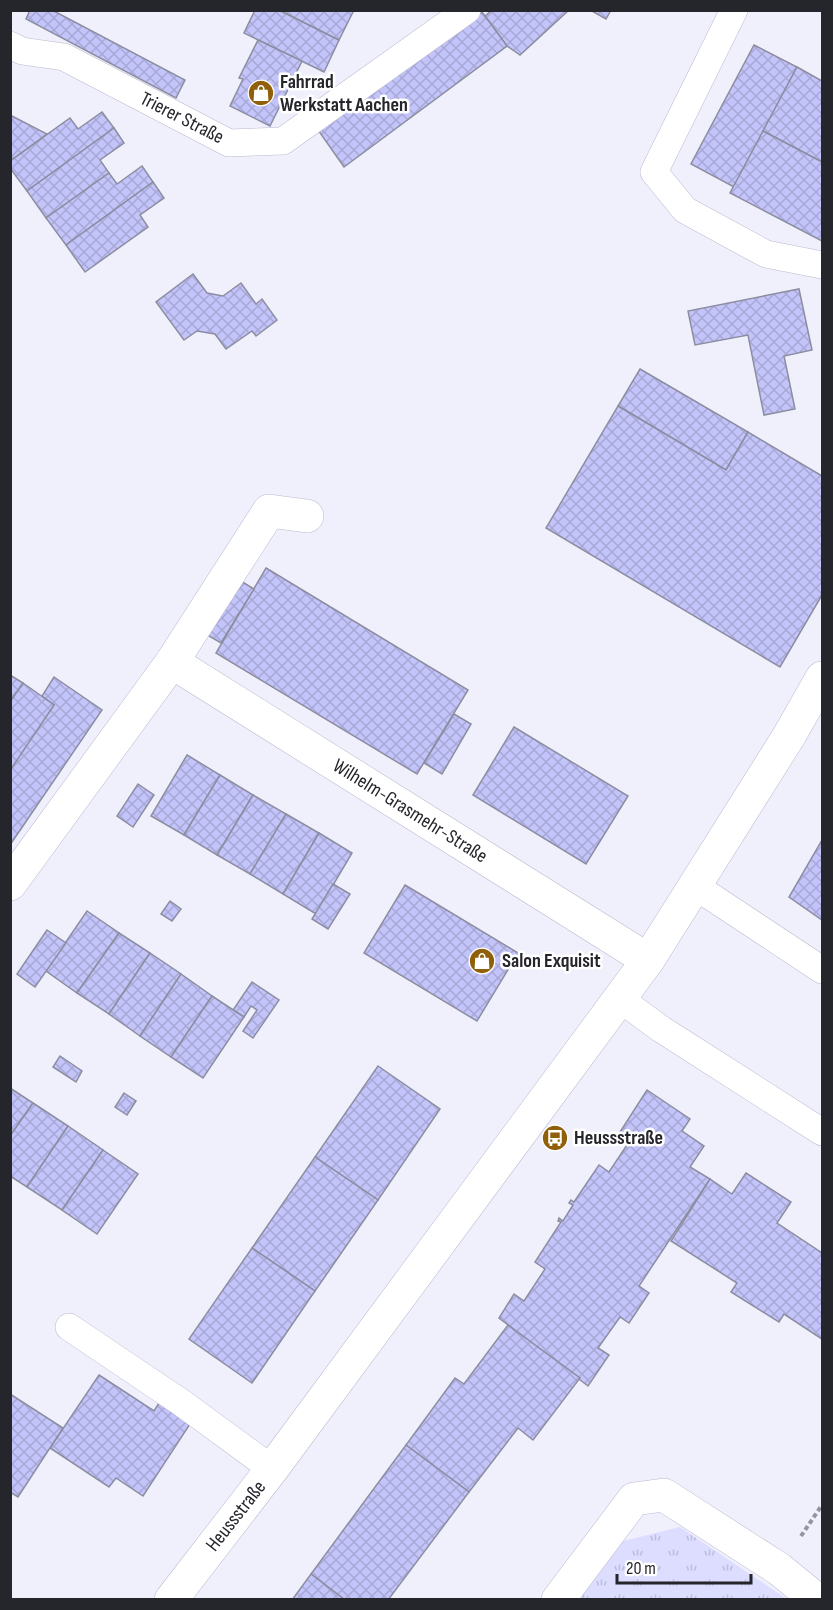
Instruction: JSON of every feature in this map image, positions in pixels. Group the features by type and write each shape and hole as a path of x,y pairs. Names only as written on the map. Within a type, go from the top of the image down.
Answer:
{"street":[{"path":"10,884 172,662 269,511 307,516"},
{"name":"Wilhelm-Grasmehr-Straße","path":"172,662 648,960"},
{"name":"Heussstraße","path":"171,1599 272,1469 648,960 789,736 822,678"},
{"path":"558,1599 634,1499 664,1495 779,1569 817,1599"}],"lane":[{"name":"Trierer Straße","path":"10,45 22,51 64,57 229,143 283,141 467,10"},
{"path":"734,10 654,172 685,210 765,254 822,265"},
{"path":"695,886 822,970"},
{"path":"620,999 661,1029 822,1132"},
{"path":"69,1327 182,1403 272,1469"}],"green space":[{"path":"680,1527 787,1599 567,1600 611,1544"}],"building":[{"path":"30,10 52,10 185,80 176,98 26,19"},
{"path":"255,10 279,10 339,40 324,72 244,33"},
{"path":"279,10 354,10 339,40"},
{"path":"492,10 569,10 520,55 507,46 485,16"},
{"path":"590,10 611,10 606,19"},
{"path":"482,12 507,46 344,167 318,130"},
{"name":"Fahrrad Werkstatt Aachen","path":"258,40 302,61 270,126 230,106 243,79 239,78"},
{"path":"754,45 797,67 734,187 691,164"},
{"path":"797,67 822,81 822,162 763,131"},
{"path":"102,112 114,128 27,191 10,168 10,161 70,118 78,129"},
{"path":"10,115 47,134 10,161"},
{"path":"114,128 124,143 100,160 109,173 46,218 27,191"},
{"path":"763,131 822,162 822,241 730,193"},
{"path":"142,166 153,182 66,245 46,218 109,173 117,184"},
{"path":"153,182 164,198 140,215 148,227 85,272 66,245"},
{"path":"193,274 207,293 223,296 241,283 256,304 262,299 277,320 256,336 252,331 226,349 215,334 197,331 184,340 156,302"},
{"path":"799,289 812,350 784,356 795,409 764,415 748,335 695,345 688,311"},
{"path":"640,369 748,432 726,470 618,406"},
{"path":"618,406 726,470 748,432 822,476 822,595 780,667 546,528"},
{"path":"266,568 468,690 417,774 216,653"},
{"path":"236,578 254,589 221,643 204,633"},
{"path":"10,675 23,683 10,702"},
{"path":"54,677 102,710 10,845 10,769 54,705 42,696"},
{"path":"23,683 54,705 11,769 10,702"},
{"path":"454,714 471,724 442,774 424,763"},
{"path":"514,727 628,796 586,864 473,795"},
{"path":"187,755 220,775 184,835 151,816"},
{"path":"220,775 253,795 217,855 184,835"},
{"path":"138,784 154,795 133,827 117,816"},
{"path":"253,795 286,814 250,874 217,855"},
{"path":"286,814 319,833 283,894 250,874"},
{"path":"319,833 352,853 316,914 283,894"},
{"path":"822,840 822,920 789,897"},
{"path":"333,884 350,894 328,929 312,919"},
{"path":"405,885 518,953 477,1021 364,953"},
{"path":"170,901 181,909 172,921 161,914"},
{"path":"87,911 119,933 77,993 46,971"},
{"path":"47,930 66,943 35,987 17,974"},
{"path":"119,933 150,953 109,1014 77,993"},
{"path":"150,953 181,974 140,1036 109,1014"},
{"path":"181,974 212,996 171,1057 140,1036"},
{"path":"252,982 279,1000 253,1038 243,1031 257,1010 251,1006 244,1017 233,1010"},
{"path":"212,996 244,1017 203,1078 171,1057"},
{"path":"60,1056 82,1071 76,1082 53,1067"},
{"path":"378,1066 440,1109 378,1200 315,1157"},
{"path":"10,1088 33,1103 10,1136"},
{"path":"647,1090 690,1119 682,1131 704,1146 690,1167 710,1179 639,1286 649,1293 629,1323 620,1317 598,1348 609,1355 588,1386 499,1318 514,1294 524,1301 545,1269 535,1262 561,1222 558,1221 559,1218 563,1221 573,1205 569,1203 571,1200 574,1202 599,1165 609,1172 631,1139 620,1132"},
{"path":"124,1093 136,1101 127,1115 115,1107"},
{"path":"33,1103 68,1126 27,1187 10,1176 10,1136"},
{"path":"68,1126 103,1150 62,1210 27,1187"},
{"path":"103,1150 138,1174 97,1234 62,1210"},
{"path":"315,1157 378,1200 315,1291 252,1248"},
{"path":"746,1173 791,1202 777,1223 822,1253 822,1339 784,1314 779,1322 731,1292 737,1283 671,1241 710,1179 732,1194"},
{"path":"252,1248 315,1291 252,1383 189,1339"},
{"path":"508,1325 580,1378 533,1440 518,1428 469,1492 406,1445 455,1378 464,1384"},
{"path":"99,1375 154,1411 159,1403 190,1424 143,1496 116,1478 109,1487 50,1448"},
{"path":"10,1394 63,1428 18,1497 10,1492"},
{"path":"406,1445 469,1492 388,1600 345,1600 311,1574"},
{"path":"311,1574 345,1600 292,1600"}],"place":[{"name":"Fahrrad Werkstatt Aachen","path":"261,93"},
{"name":"Salon Exquisit","path":"482,961"},
{"name":"Heussstraße","path":"555,1138"}]}
